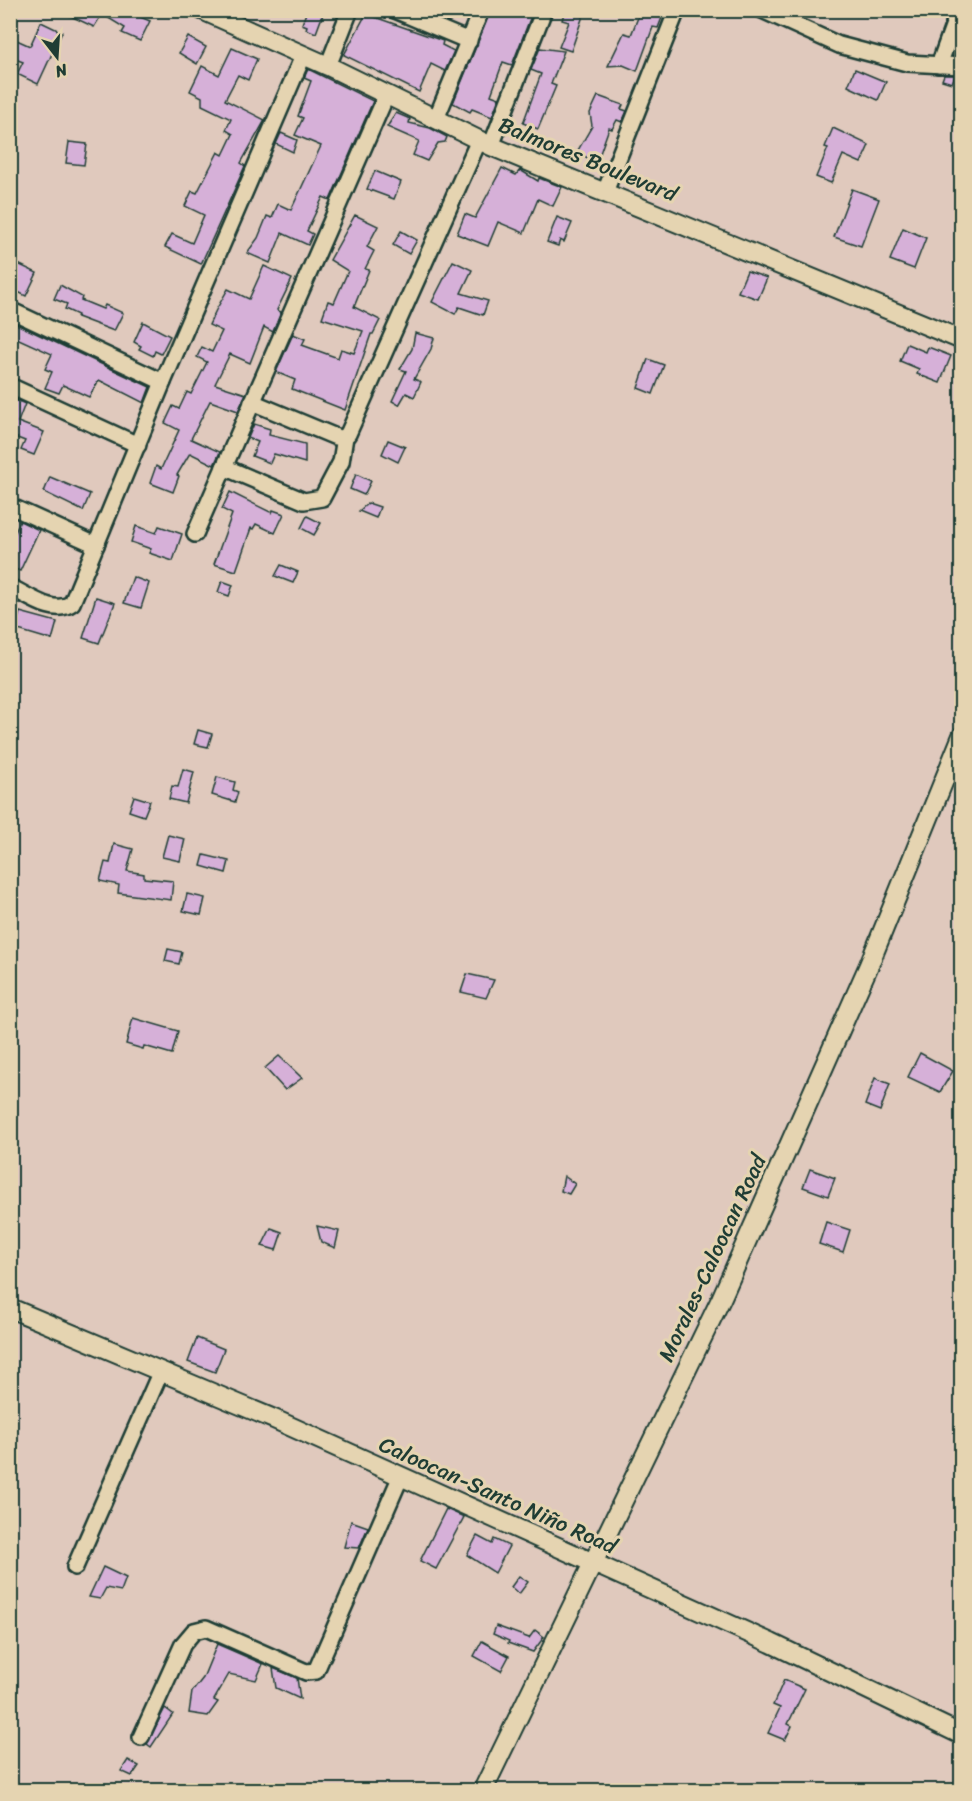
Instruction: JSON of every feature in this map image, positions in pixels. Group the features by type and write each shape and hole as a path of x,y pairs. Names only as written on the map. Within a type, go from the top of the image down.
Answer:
{"street":[{"name":"Balmores Boulevard","path":"202,10 328,66 485,143 962,340"},
{"path":"328,66 350,10"},
{"path":"395,10 469,41"},
{"path":"436,119 481,10"},
{"path":"224,467 304,501 322,498 341,462 345,437 485,143 544,10"},
{"path":"604,192 677,10"},
{"path":"762,10 839,45 907,63 962,66"},
{"path":"939,65 959,10"},
{"path":"10,587 52,607 65,608 72,603 163,382 303,56"},
{"path":"195,534 386,96"},
{"path":"10,310 163,382"},
{"path":"10,386 138,445"},
{"path":"252,402 336,437 345,437"},
{"path":"10,506 96,545"},
{"name":"Morales-Caloocan Road","path":"483,1791 721,1299 869,965 962,736"},
{"name":"Caloocan-Santo Niño Road","path":"10,1308 161,1371 593,1563 771,1643 962,1735"},
{"path":"75,1567 161,1371"},
{"path":"141,1737 183,1644 194,1631 206,1629 306,1672 316,1671 400,1478"}],"building":[{"path":"58,10 123,10 150,21 140,41 122,33 125,28 102,14 94,27"},
{"path":"307,10 323,14 316,33 306,29 307,26 302,24"},
{"path":"491,10 521,10 521,13 531,16 512,65 503,62 491,95 499,98 492,117 472,109 470,112 453,103"},
{"path":"565,10 585,10 571,51 559,47 569,22 562,20"},
{"path":"641,10 665,10 658,28 653,27 637,71 623,65 608,66 624,33 631,35"},
{"path":"366,14 443,41 442,45 454,51 445,71 431,64 419,92 344,55"},
{"path":"41,22 62,32 38,84 17,74 23,62 10,57 10,37 30,46"},
{"path":"188,37 206,47 197,64 179,53"},
{"path":"232,48 257,59 248,80 238,75 225,100 265,120 241,163 245,166 201,264 165,247 172,234 192,243 204,215 185,206 192,191 197,193 218,152 223,155 233,134 226,130 231,119 202,105 202,97 190,91 202,66 219,75"},
{"path":"540,48 564,51 551,84 556,86 538,129 523,123 541,74 531,70"},
{"path":"308,69 373,101 330,200 323,197 307,231 313,234 308,245 282,233 270,263 247,253 258,238 267,216 272,218 278,204 291,210 321,146 295,135 303,118 298,116 311,81 304,78"},
{"path":"855,69 886,82 878,100 848,86"},
{"path":"944,75 955,75 952,83 942,80"},
{"path":"598,96 623,105 621,109 627,111 622,122 617,120 612,129 609,128 598,159 595,156 593,161 577,152 592,126 590,113"},
{"path":"396,113 410,119 409,123 430,128 447,137 445,142 438,143 427,161 413,155 419,141 387,127"},
{"path":"833,128 869,145 861,163 843,155 831,183 816,177 828,148 825,147"},
{"path":"281,133 297,140 293,152 276,144"},
{"path":"69,142 87,144 84,165 66,163"},
{"path":"502,168 516,175 520,170 538,181 539,178 562,187 553,206 538,199 524,233 498,222 488,246 457,234 465,214 475,218"},
{"path":"375,171 401,182 394,199 367,189"},
{"path":"852,189 879,199 861,246 834,237"},
{"path":"355,215 378,226 367,247 374,251 365,269 369,270 354,307 380,320 371,334 345,410 292,389 295,380 276,372 293,334 305,339 302,345 338,358 341,349 354,353 363,331 322,318 328,301 334,303 348,271 330,260"},
{"path":"557,217 572,223 564,242 560,240 558,246 547,242"},
{"path":"903,228 926,238 914,269 890,260"},
{"path":"401,231 417,240 409,254 393,245"},
{"path":"453,261 472,270 461,293 488,301 483,315 459,307 455,314 432,302"},
{"path":"16,263 37,273 26,296 10,288 10,273"},
{"path":"264,266 292,279 277,310 281,312 273,332 264,327 250,363 230,354 215,384 246,394 238,411 210,401 191,439 220,452 214,465 190,453 177,475 179,476 173,492 150,483 156,466 161,469 179,430 165,423 173,406 179,409 187,392 191,394 207,362 197,357 202,347 212,352 222,331 209,325 216,310 228,289 249,299"},
{"path":"747,271 767,278 758,299 738,292"},
{"path":"60,285 82,297 81,300 103,309 105,305 123,313 114,331 77,317 78,315 65,309 67,304 54,299"},
{"path":"10,321 150,387 144,403 99,380 89,397 63,385 59,393 45,388 52,372 45,369 52,354 10,335"},
{"path":"143,322 170,336 161,354 155,351 153,356 139,349 141,346 134,342"},
{"path":"415,333 434,338 431,349 414,379 421,382 414,397 406,393 399,405 392,401 406,371 400,369 412,349"},
{"path":"907,344 926,352 928,347 951,356 940,383 917,374 919,369 900,361"},
{"path":"648,359 664,365 653,394 638,388"},
{"path":"10,397 25,404 18,422 44,432 34,455 21,450 25,441 12,436 10,439"},
{"path":"254,424 270,429 269,435 305,444 305,463 274,454 270,463 252,456 258,442 248,438"},
{"path":"388,440 405,447 398,462 382,454"},
{"path":"356,474 371,481 364,495 350,489"},
{"path":"50,477 90,494 83,511 44,492"},
{"path":"230,492 272,513 273,510 284,514 275,533 256,524 253,529 251,528 236,571 214,564 232,514 222,509"},
{"path":"368,503 380,507 376,518 359,511"},
{"path":"307,516 321,523 314,535 301,528"},
{"path":"20,521 39,530 20,571 10,567 10,536 13,537"},
{"path":"136,526 156,533 159,526 182,534 173,561 149,553 151,549 131,542"},
{"path":"281,565 298,572 293,583 275,576"},
{"path":"133,577 149,583 141,608 124,603"},
{"path":"222,581 233,585 229,596 218,592"},
{"path":"96,597 115,603 99,643 83,638"},
{"path":"20,612 57,622 52,640 15,629"},
{"path":"198,730 212,734 208,747 194,744"},
{"path":"183,769 194,772 186,803 169,799 172,786 178,787"},
{"path":"217,777 235,782 233,790 238,792 235,802 212,795"},
{"path":"134,796 150,801 144,816 129,811"},
{"path":"168,835 185,839 180,861 162,857"},
{"path":"114,844 133,849 127,871 144,874 144,878 173,881 171,900 118,893 119,885 100,881 105,862 110,863"},
{"path":"204,855 229,861 226,873 201,866"},
{"path":"187,894 205,898 201,915 183,911"},
{"path":"168,949 182,952 179,964 165,961"},
{"path":"467,974 494,980 486,998 461,992"},
{"path":"133,1018 178,1031 172,1054 144,1046 143,1049 126,1044"},
{"path":"920,1053 953,1071 940,1092 908,1077"},
{"path":"279,1056 302,1078 285,1090 265,1068"},
{"path":"875,1078 890,1084 880,1111 865,1105"},
{"path":"810,1169 835,1178 828,1196 803,1187"},
{"path":"564,1176 575,1184 569,1194 561,1191"},
{"path":"826,1222 850,1230 843,1252 819,1244"},
{"path":"317,1226 339,1231 335,1248 321,1242"},
{"path":"271,1228 282,1232 276,1250 262,1246"},
{"path":"197,1338 224,1349 215,1372 188,1362"},
{"path":"446,1509 464,1517 436,1569 420,1561"},
{"path":"351,1521 368,1527 359,1548 344,1547"},
{"path":"477,1536 492,1544 494,1539 509,1546 495,1573 467,1555"},
{"path":"103,1567 126,1578 121,1591 106,1588 100,1599 89,1597"},
{"path":"519,1576 528,1582 519,1594 511,1587"},
{"path":"496,1626 529,1638 535,1630 544,1637 533,1652 508,1643 509,1641 493,1634"},
{"path":"482,1641 509,1656 501,1671 474,1656"},
{"path":"217,1644 263,1664 256,1680 229,1674 214,1700 218,1702 208,1716 189,1713 192,1692 203,1678"},
{"path":"273,1668 297,1678 300,1699 276,1688"},
{"path":"784,1680 805,1689 788,1724 792,1726 785,1740 768,1733 780,1708 773,1705"},
{"path":"165,1708 173,1714 151,1747 147,1744"},
{"path":"128,1760 139,1766 132,1776 121,1771"}]}
